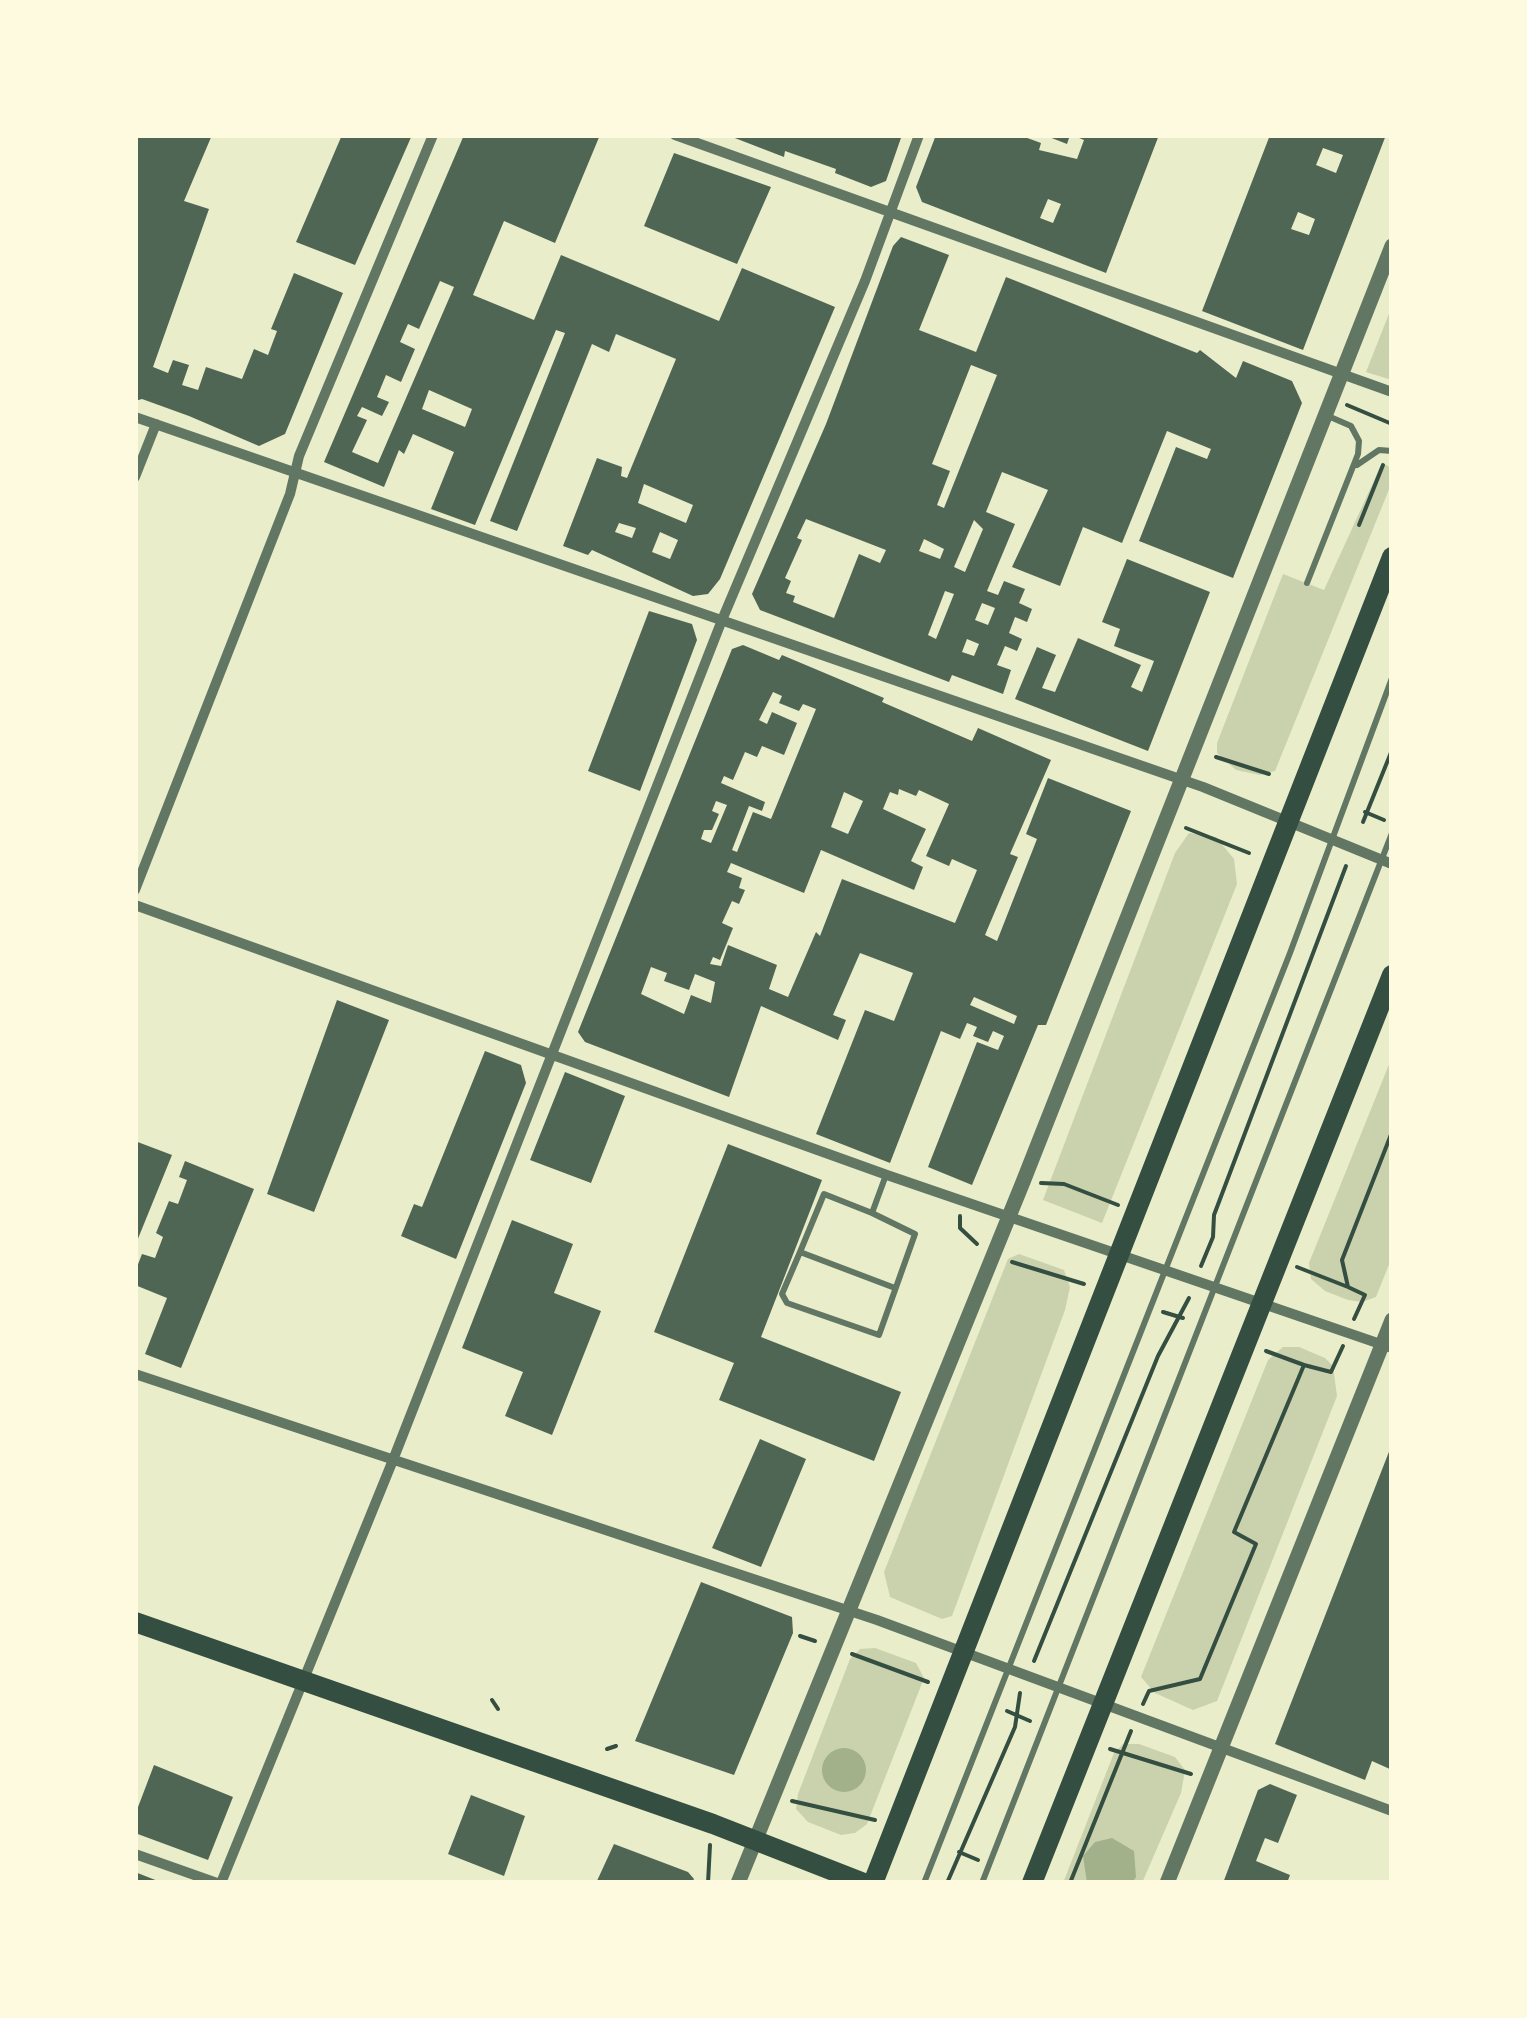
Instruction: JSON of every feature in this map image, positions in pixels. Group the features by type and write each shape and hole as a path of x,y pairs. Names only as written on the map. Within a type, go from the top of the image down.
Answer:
{"main road":[{"path":"873,1883 1122,1256 1392,557"},
{"path":"1032,1883 1392,975"},
{"path":"135,1622 864,1883"}],"street":[{"path":"135,890 290,494 294,473 432,135"},
{"path":"675,135 1392,392"},
{"path":"135,1854 219,1883 393,1460 722,620 919,135"},
{"path":"738,1883 993,1256 1392,246"},
{"path":"135,416 1179,781 1387,861"},
{"path":"135,477 156,424"},
{"path":"135,905 1008,1217 1387,1346"},
{"path":"1167,1883 1387,1346 1392,1320"},
{"path":"135,1374 850,1612 1392,1811"}],"lane":[{"path":"1150,307 1156,292"},
{"path":"1306,584 1356,466 1356,433 1344,421 1322,417"},
{"path":"1356,466 1380,450 1390,450"},
{"path":"924,1883 1152,1309 1392,678"},
{"path":"982,1883 1197,1326 1387,861 1392,832"},
{"path":"872,1213 886,1174"},
{"path":"824,1194 915,1234 874,1337 787,1303 782,1294 800,1252 824,1194"},
{"path":"800,1252 895,1288"}],"path":[{"path":"1358,526 1390,450"},
{"path":"1363,822 1392,750"},
{"path":"1216,756 1269,774"},
{"path":"1360,810 1385,821"},
{"path":"1186,828 1249,852"},
{"path":"947,1883 1015,1727 1018,1698 1158,1356 1181,1318 1213,1237 1214,1215 1335,886 1346,866"},
{"path":"1247,1344 1331,1372 1365,1295 1348,1288 1342,1260 1392,1132"},
{"path":"946,1210 961,1216 966,1236 993,1256 1107,1292"},
{"path":"1152,1309 1197,1326"},
{"path":"1070,1883 1149,1690 1200,1679 1256,1544 1234,1532 1304,1365"},
{"path":"492,1700 498,1709"},
{"path":"607,1749 616,1746"}],"shaded area":[{"path":"1392,306 1392,380 1366,372"},
{"path":"1382,463 1392,468 1392,482 1275,771 1260,775 1236,770 1217,753 1217,743 1283,574 1324,590"},
{"path":"1189,833 1216,837 1234,859 1237,884 1102,1223 1043,1200 1175,853"},
{"path":"1392,1057 1392,1257 1376,1297 1362,1302 1348,1300 1325,1291 1311,1279 1309,1263"},
{"path":"1019,1254 1064,1270 1070,1287 1065,1310 952,1616 942,1619 890,1597 884,1572 1008,1259"},
{"path":"1283,1347 1299,1347 1325,1358 1333,1366 1337,1396 1217,1701 1193,1710 1155,1693 1141,1677 1268,1360"},
{"path":"875,1648 916,1663 924,1678 867,1824 855,1833 841,1835 808,1822 796,1809 798,1794 850,1659 860,1649"},
{"path":"1123,1744 1139,1744 1175,1757 1185,1770 1181,1793 1142,1883 1063,1883 1114,1753"},
{"path":"844,1748 860,1754 866,1770 860,1786 844,1792 828,1786 822,1770 828,1754"},
{"path":"1112,1838 1134,1851 1136,1877 1132,1883 1087,1883 1083,1856 1095,1842"}],"building":[{"path":"135,135 212,135 184,201 209,209 153,367 168,373 173,360 189,365 182,385 198,390 206,367 242,379 254,349 268,355 277,331 271,329 294,273 343,293 285,434 259,446 189,416 142,399 135,401"},
{"path":"342,135 412,135 355,265 296,242"},
{"path":"464,135 600,135 555,243 504,221 473,295 534,320 561,255 719,321 742,268 835,307 720,579 708,594 693,596 592,550 588,555 563,546 597,458 622,467 621,476 627,478 676,359 616,334 609,352 592,344 517,531 490,521 565,333 556,330 475,525 431,509 454,452 413,434 404,454 399,450 384,487 324,462","holes":["440,281 454,287 378,463 352,452 367,420 357,416 362,407 382,416 389,402 377,397 386,375 401,382 415,349 400,342 408,324 419,329","429,390 472,409 465,427 422,409","644,484 693,505 686,523 638,503","619,523 636,528 632,538 615,532","660,532 678,540 670,559 652,552"]},
{"path":"727,135 902,135 886,181 871,187 835,173 836,169 785,151 784,157"},
{"path":"936,135 1019,135 1041,143 1039,150 1077,159 1084,140 1072,135 1159,135 1106,273 922,202 916,187","holes":["1048,199 1061,204 1053,223 1040,218"]},
{"path":"1044,135 1070,135 1067,144"},
{"path":"1270,135 1386,135 1303,350 1202,311","holes":["1323,148 1343,155 1336,173 1316,165","1298,212 1315,219 1309,235 1291,229"]},
{"path":"674,153 771,187 737,264 644,226"},
{"path":"901,237 949,255 919,330 976,352 1006,277 1197,353 1200,350 1236,378 1243,361 1292,381 1302,403 1233,578 1139,541 1176,447 1207,459 1211,449 1167,431 1122,543 1083,527 1060,586 1012,567 1048,490 1002,472 986,512 1015,524 987,591 998,595 1004,581 1025,589 1019,603 1032,609 1027,622 1015,617 1009,633 1022,639 1017,651 1005,646 997,665 1011,670 1003,694 952,675 949,682 760,610 752,594 826,424 893,246","holes":["971,365 997,375 944,508 937,505 950,471 932,464","806,519 886,550 880,563 859,554 834,618 793,602 795,596 786,593 791,581 785,578 802,540 797,538","974,520 983,529 965,572 954,567","924,539 944,549 940,559 919,551","945,591 954,594 936,639 928,635","982,603 995,608 988,625 975,620","967,639 979,644 974,656 962,652"]},
{"path":"1127,559 1210,592 1148,751 1015,699 1037,647 1056,655 1042,688 1055,692 1078,638 1141,665 1131,687 1142,692 1154,661 1114,646 1120,629 1102,622"},
{"path":"649,611 692,624 697,640 640,791 588,771"},
{"path":"743,645 779,660 782,655 972,741 978,728 1051,760 1010,854 1018,857 985,935 997,941 1037,839 1026,834 1048,778 1131,811 1046,1025 1038,1025 972,1185 928,1167 977,1042 998,1050 1004,1036 993,1031 988,1042 973,1036 977,1027 967,1023 960,1039 941,1031 890,1163 816,1134 865,1010 894,1021 913,973 860,953 833,1015 846,1020 838,1040 761,1006 729,1097 585,1042 578,1032 732,649","holes":["773,692 782,696 779,703 799,711 803,704 816,709 771,819 753,812 737,852 732,850 749,806 762,811 765,802 721,783 724,776 733,780 745,752 757,757 762,746 784,755 797,723 772,712 767,724 759,720","899,789 916,796 919,790 949,804 926,856 949,866 952,859 977,870 955,923 842,879 820,936 816,932 788,997 769,989 777,965 728,945 721,966 710,964 713,957 720,960 733,928 722,923 732,901 739,904 745,890 739,888 742,878 727,872 731,863 804,893 821,850 914,890 923,867 911,861 926,829 883,809 890,792 898,795","844,792 863,801 848,834 831,827","716,801 727,805 711,843 701,839 704,830 712,830 719,814 712,811","651,967 667,973 664,981 689,990 695,974 715,982 711,1003 691,995 684,1014 641,994","974,997 1017,1016 1014,1024 970,1005"]},
{"path":"337,1000 389,1020 314,1212 267,1194"},
{"path":"485,1051 521,1065 526,1083 456,1259 401,1236 414,1204 422,1207"},
{"path":"565,1072 625,1096 591,1183 530,1160"},
{"path":"135,1141 172,1155 135,1246"},
{"path":"728,1144 822,1180 761,1337 901,1392 874,1461 719,1400 734,1363 654,1332"},
{"path":"185,1161 254,1189 181,1368 145,1354 167,1298 135,1285 135,1272 142,1254 155,1258 163,1237 156,1233 169,1201 178,1204 187,1180 179,1177"},
{"path":"512,1220 573,1244 554,1293 601,1311 552,1435 505,1416 523,1372 462,1348"},
{"path":"760,1439 806,1459 761,1567 712,1548"},
{"path":"1392,1444 1392,1770 1372,1761 1365,1780 1275,1744"},
{"path":"701,1582 792,1617 793,1633 734,1775 635,1741"},
{"path":"154,1765 233,1797 208,1860 135,1833 135,1815"},
{"path":"1270,1784 1297,1795 1278,1843 1265,1838 1256,1861 1290,1875 1287,1883 1223,1883 1258,1790"},
{"path":"471,1795 525,1816 504,1876 448,1854"},
{"path":"614,1844 688,1872 694,1879 692,1883 596,1883"},
{"path":"135,1872 163,1883 135,1883"}]}
